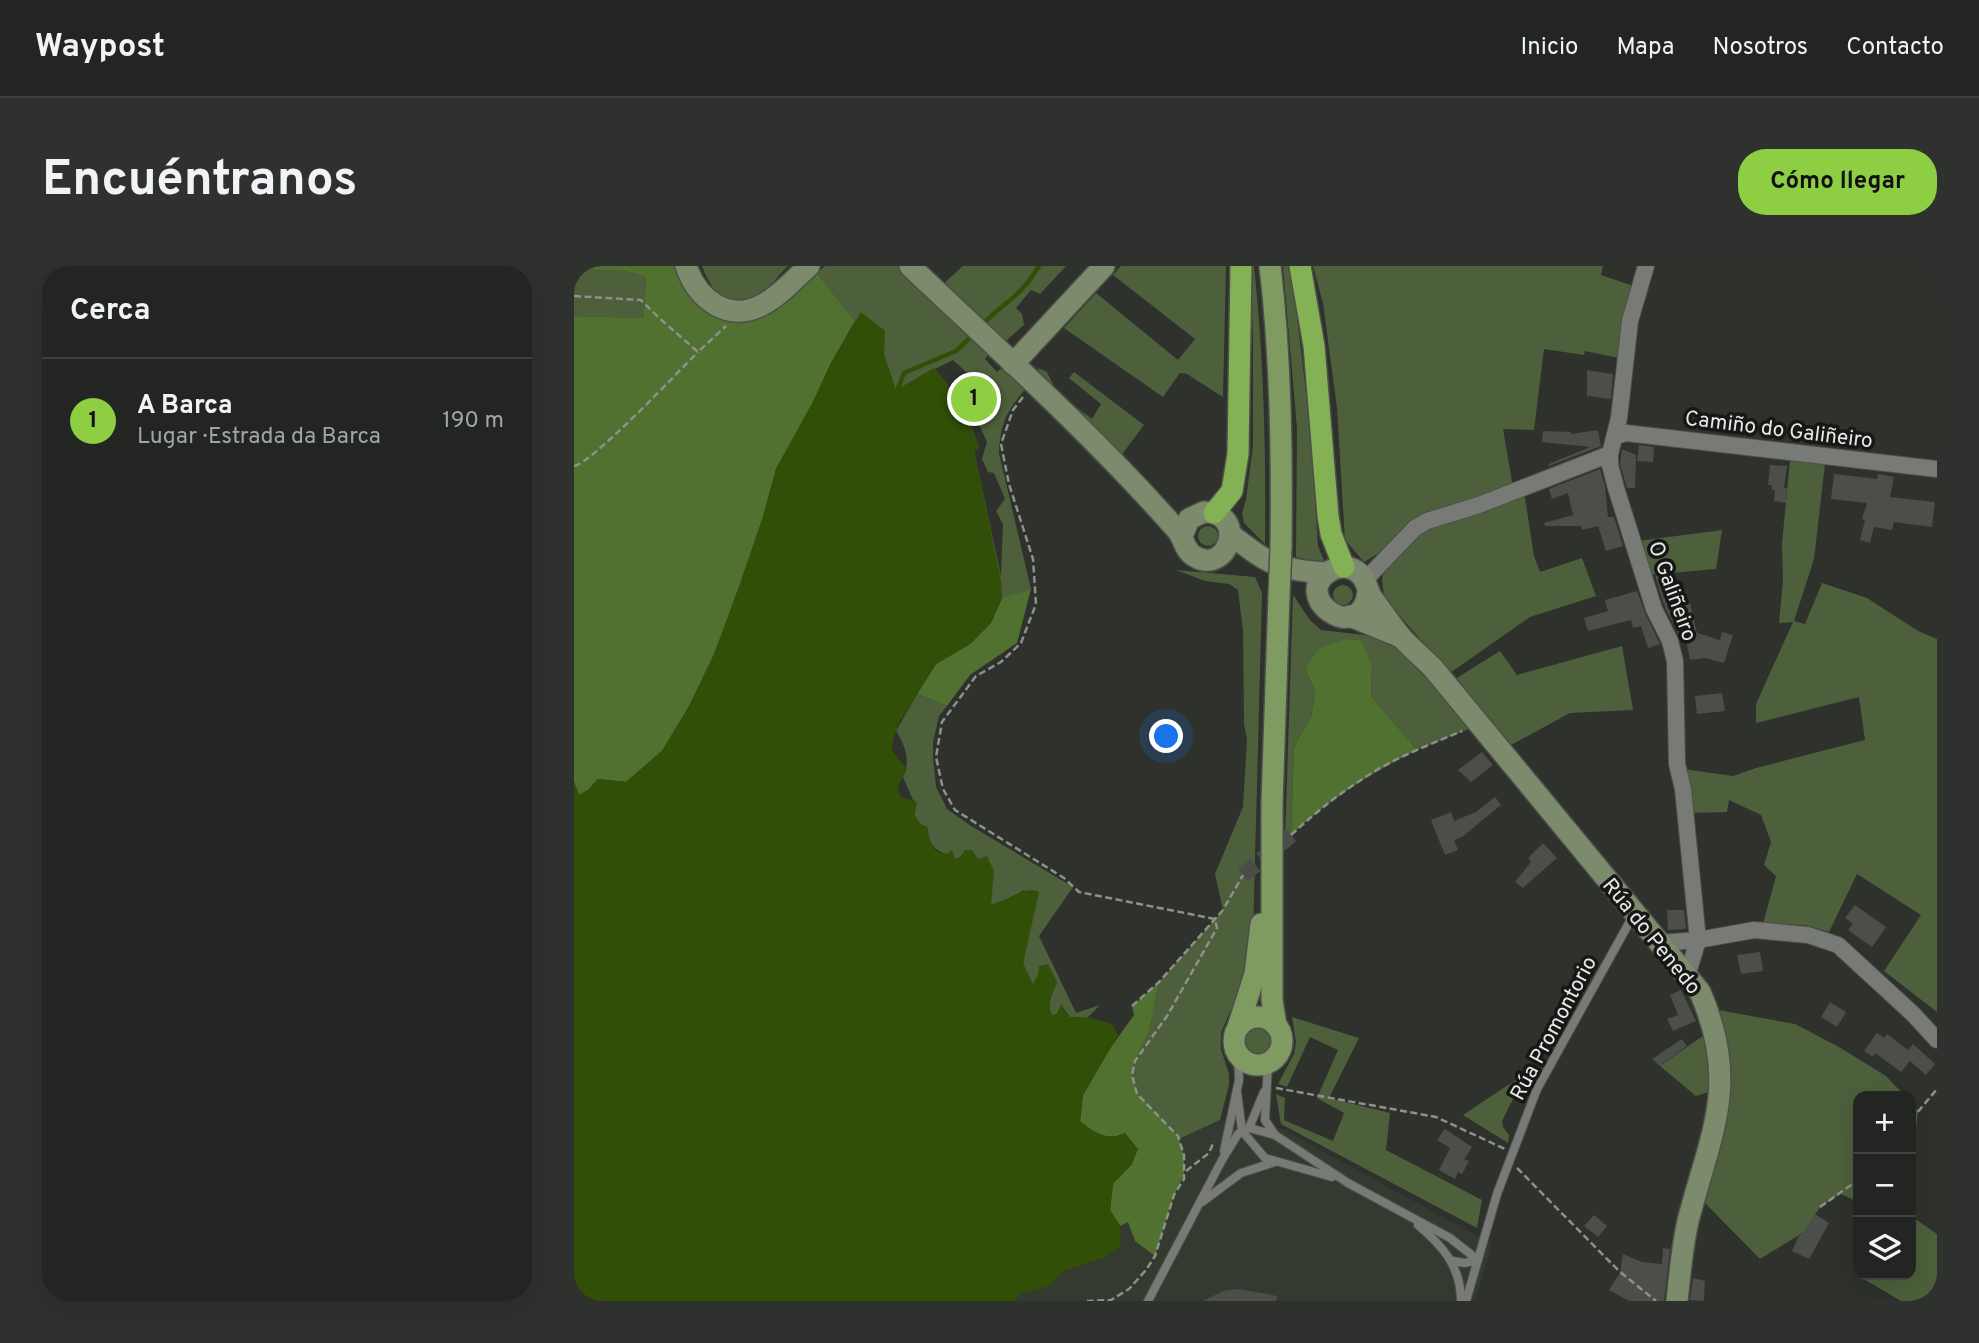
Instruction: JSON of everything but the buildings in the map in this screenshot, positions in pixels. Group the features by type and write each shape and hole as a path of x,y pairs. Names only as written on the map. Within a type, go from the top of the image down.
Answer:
{"highway":[{"path":"1204,514 1232,491 1236,467 1241,266"},
{"path":"1300,266 1314,346 1329,525 1336,570"}],"main road":[{"path":"1270,266 1280,394 1273,554 1279,596 1272,803 1272,1000 1276,1026 1281,1034 1281,1049 1268,1063 1251,1064 1238,1055 1234,1041 1255,974 1272,803"},
{"path":"1238,1027 1257,1017 1276,1026"}],"street":[{"path":"686,266 695,285 711,303 722,310 733,311 760,307 809,266"},
{"path":"910,266 1143,492 1182,536 1184,544 1194,556 1209,560 1273,554"},
{"path":"1013,364 1104,266"},
{"name":"O Galiñeiro","path":"1646,266 1630,321 1616,436 1610,454 1616,488 1650,597 1673,650 1677,764 1683,789 1698,940 1687,976"},
{"name":"Camiño do Galiñeiro","path":"1616,436 1626,433 1937,469"},
{"path":"1230,534 1273,554 1318,596 1326,610 1341,617 1350,616 1361,610 1367,586 1415,528 1427,521 1479,505 1610,454"},
{"path":"1143,492 1226,521 1230,534 1227,548 1216,558"},
{"path":"1182,536 1185,524 1204,514"},
{"path":"1318,596 1321,579 1336,570"},
{"path":"1290,571 1354,570 1367,586"},
{"name":"Rúa do Penedo","path":"1367,586 1401,637 1433,668 1700,992 1712,1018 1718,1046 1719,1110 1683,1245 1677,1301"},
{"name":"Rúa do Penedo","path":"1350,616 1401,637"},
{"path":"1659,943 1698,940 1754,930 1808,935 1838,945 1913,1014 1937,1040"}],"lane":[{"name":"Rúa Promontorio","path":"1466,1301 1497,1194 1537,1088 1634,914"},
{"path":"1222,1160 1239,1080 1238,1055"},
{"path":"1268,1063 1265,1120 1275,1135 1348,1183 1450,1238 1478,1260"},
{"path":"1148,1301 1222,1160 1245,1130 1266,1087"},
{"path":"1237,1092 1245,1130 1265,1158 1348,1183"},
{"path":"1245,1130 1275,1135"},
{"path":"1197,1207 1241,1173 1276,1161"},
{"path":"1402,1212 1439,1242 1453,1261 1461,1301"},
{"path":"1453,1261 1465,1263 1478,1260"}],"path":[{"path":"574,296 641,300 698,352"},
{"path":"574,466 581,465 607,443 731,322 733,311"},
{"path":"1033,384 1013,410 1002,444 1009,484 1033,559 1036,604 1021,643 1001,662 976,676 942,722 936,757 943,789 955,810 1064,878 1079,892 1216,919"},
{"path":"1291,835 1332,799 1366,776 1416,750 1478,725"},
{"path":"1132,1006 1159,982 1216,919 1243,875"},
{"path":"1087,1301 1111,1300 1129,1289 1146,1270 1155,1256 1174,1195 1184,1179 1184,1155 1178,1136 1138,1094 1132,1075 1135,1061 1167,1016 1217,928 1216,919"},
{"path":"1266,1087 1436,1117 1511,1157 1619,1271 1656,1301"},
{"path":"1916,1114 1937,1089"},
{"path":"1186,1171 1209,1153 1222,1124 1230,1123"},
{"path":"1820,1208 1853,1184"}],"shaded area":[{"path":"574,266 679,266 684,289 719,319 743,321 784,300 817,273 855,321 776,469 739,587 714,654 688,708 662,751 626,782 598,779 579,795 574,782 574,316 644,318 646,277 625,271 574,269"},
{"path":"702,266 788,266 772,284 747,299 737,301 728,300 714,289"},
{"path":"825,266 900,266 991,351 985,359 997,372 1006,365 1026,388 1006,418 999,453 1031,589 688,708 855,321 817,273","holes":["953,360 989,393 991,406 977,420 987,442 982,459 988,472 994,473 1005,499 996,511 1003,524 1001,576 974,451 979,448 964,405 935,369"]},
{"path":"963,266 1066,266 1040,294 1031,290 1016,308 1022,314 1024,325 1007,340 999,341 943,284"},
{"path":"1121,266 1226,266 1223,397 1187,374 1180,373 1163,397 1064,328 1096,293 1178,360 1195,339 1113,275"},
{"path":"1251,266 1254,266 1262,370 1265,544 1244,523 1242,514 1253,446"},
{"path":"1283,266 1288,266 1294,291 1310,427 1318,546 1325,563 1296,557 1297,428"},
{"path":"1313,266 1603,266 1601,275 1636,287 1619,358 1585,351 1584,355 1544,349 1534,430 1503,429 1513,487 1364,562 1345,540 1337,408 1323,303"},
{"path":"574,269 625,271 646,277 645,318 574,316"},
{"path":"861,312 885,331 884,354 896,390 934,368 964,405 979,448 974,451 1001,580 1002,598 991,622 970,644 936,664 899,723 892,751 907,769 898,786 900,796 917,803 914,814 920,824 927,827 930,842 936,851 946,854 952,850 955,859 965,850 972,850 978,859 987,856 994,871 991,905 1021,892 1039,892 1023,964 1033,984 1038,976 1039,966 1048,964 1057,982 1050,1002 1052,1015 1057,1014 1062,1003 1063,1010 1070,1017 1091,1018 1112,1024 1118,1035 1083,1095 1080,1121 1095,1132 1107,1136 1125,1133 1138,1149 1132,1164 1113,1184 1110,1210 1120,1226 1121,1246 1104,1258 1063,1271 1050,1286 1019,1294 1016,1301 574,1301 574,782 579,795 598,779 626,782 662,751 688,708 714,654 763,517 776,469 831,363"},
{"path":"1038,368 1047,372 1057,393 1092,419 1101,404 1069,378 1074,372 1144,425 1120,457 1043,383"},
{"path":"1790,460 1825,464 1814,559 1794,621 1805,624 1822,583 1867,598 1918,631 1937,639 1937,1012 1884,971 1921,915 1857,874 1829,932 1805,925 1763,924 1776,876 1764,865 1771,842 1761,815 1729,800 1727,812 1689,813 1684,769 1733,776 1865,740 1859,697 1756,723 1756,704 1793,622 1779,623 1783,580 1782,544"},
{"path":"1524,492 1534,556 1540,572 1582,558 1596,596 1530,617 1450,673 1384,598 1384,567 1418,532"},
{"path":"1208,526 1215,529 1218,536 1215,543 1208,546 1201,543 1198,536 1201,529"},
{"path":"1722,530 1716,569 1648,575 1638,541"},
{"path":"1176,570 1255,577 1262,593 1253,937 1243,992 1221,1033 1221,1049 1229,1074 1229,1085 1220,1120 1179,1139 1137,1094 1132,1075 1135,1061 1150,1029 1159,982 1223,910 1215,874 1243,807 1247,739 1244,724 1243,631 1238,590 1229,584 1205,581"},
{"path":"1343,585 1350,588 1353,595 1350,602 1343,605 1336,602 1333,595 1336,588"},
{"path":"1031,589 1017,643 970,675 947,706 917,694 936,664 970,644 991,623 1002,598"},
{"path":"1293,595 1310,620 1321,630 1373,636 1402,651 1471,728 1417,750 1371,696 1372,666 1305,668 1315,692 1311,717 1294,747 1291,835 1285,839"},
{"path":"1343,640 1361,640 1372,666 1371,696 1417,750 1351,788 1291,835 1294,747 1311,717 1315,692 1305,668 1320,648"},
{"path":"1622,646 1633,710 1570,713 1511,745 1455,679 1500,651 1517,675"},
{"path":"917,694 947,706 939,716 933,742 933,757 936,787 947,809 1073,887 1039,936 1076,1013 1100,1005 1087,1018 1070,1017 1061,1005 1057,1014 1052,1015 1050,1002 1057,982 1040,966 1033,985 1023,964 1027,942 1024,890 991,905 978,859 955,859 935,848 930,841 927,827 920,824 914,814 917,803 903,777 907,765 906,753 896,731"},
{"path":"1159,982 1150,1029 1135,1061 1132,1075 1138,1094 1178,1136 1184,1155 1184,1175 1174,1195 1155,1256 1135,1241 1128,1222 1120,1226 1110,1210 1113,1183 1132,1164 1131,1142 1125,1133 1106,1136 1080,1121 1083,1095 1109,1050 1134,1015 1132,1006"},
{"path":"1718,1010 1795,1024 1886,1076 1900,1091 1853,1091 1853,1200 1841,1194 1820,1207 1804,1232 1760,1259 1704,1202 1728,1066"},
{"path":"1292,1017 1359,1038 1329,1098 1390,1113 1386,1150 1482,1200 1477,1228 1281,1124 1276,1094 1285,1098 1284,1120 1333,1141 1344,1113 1317,1098 1338,1050 1310,1037 1287,1087 1278,1084 1294,1054 1296,1042"},
{"path":"1258,1027 1268,1031 1272,1041 1268,1051 1258,1055 1248,1051 1244,1041 1248,1031"},
{"path":"1707,1033 1712,1091 1696,1096 1660,1066"},
{"path":"1526,1073 1502,1121 1509,1135 1508,1143 1463,1115"},
{"path":"1220,1120 1282,1129 1492,1244 1475,1301 1016,1301 1019,1294 1050,1286 1063,1271 1104,1258 1110,1210 1179,1139"},
{"path":"1916,1219 1937,1234 1937,1301 1901,1301 1865,1280 1916,1280"}],"waterway":[{"path":"982,325 1019,292 1039,266"},
{"path":"897,391 904,373 956,351 973,335"}],"tunnel":[{"path":"1243,875 1291,835"}],"place":[{"name":"A Barca","path":"974,399"}]}
